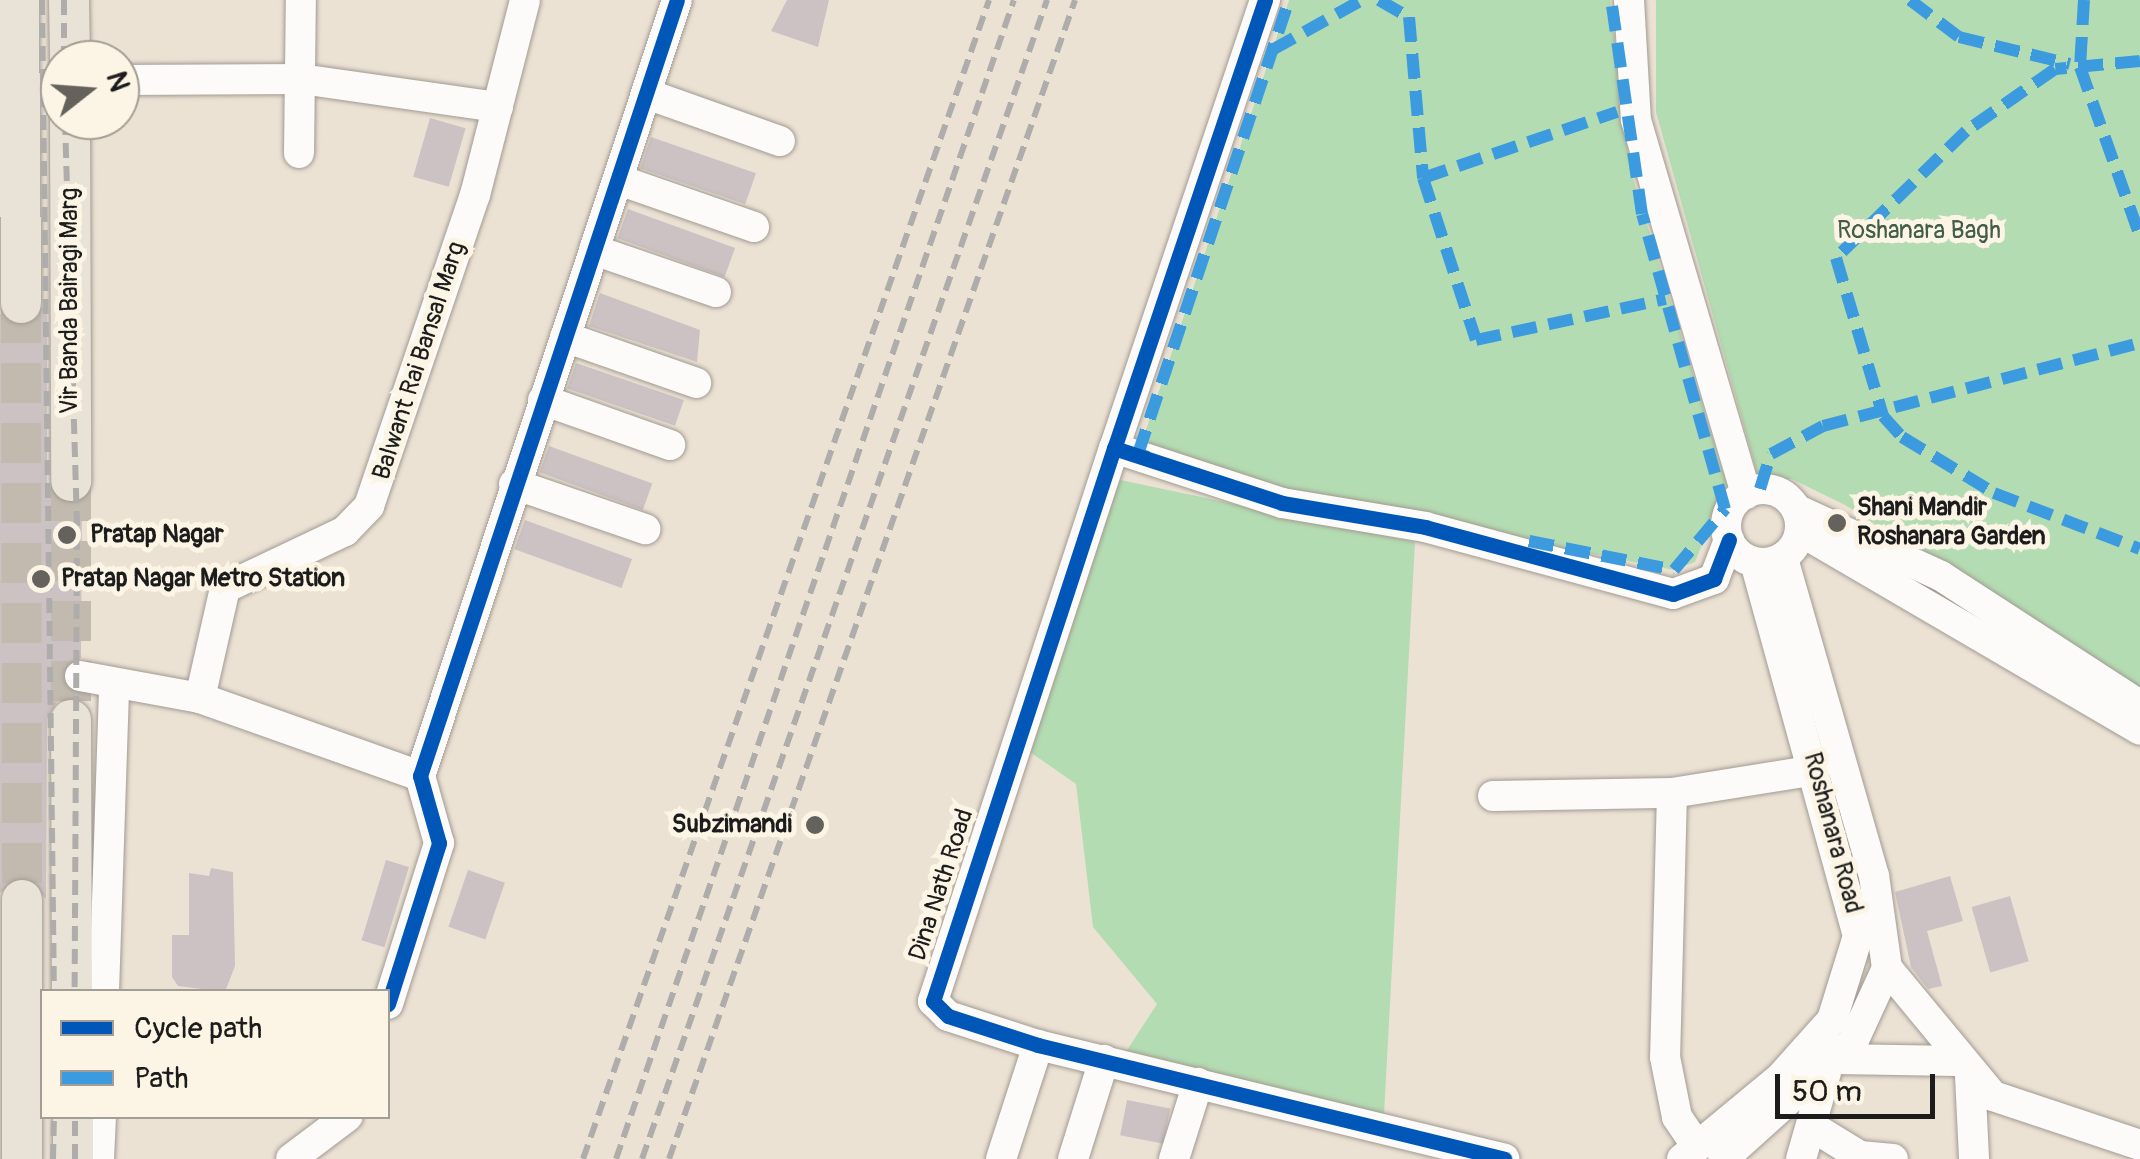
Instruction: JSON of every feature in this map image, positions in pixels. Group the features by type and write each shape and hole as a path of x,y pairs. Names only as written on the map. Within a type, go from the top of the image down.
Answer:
{"main road":[{"name":"Vir Banda Bairagi Marg","path":"19,0 5,130 20,303"},
{"path":"69,0 70,40"},
{"name":"Vir Banda Bairagi Marg","path":"70,140 71,481"},
{"path":"71,720 72,989"},
{"path":"22,900 22,1159"},
{"path":"72,1119 73,1159"}],"street":[{"path":"299,153 301,0"},
{"name":"Balwant Rai Bansal Marg","path":"200,698 225,588 345,531 378,489 498,106 525,0"},
{"path":"390,998 438,843 420,776 677,0"},
{"name":"Dina Nath Road","path":"1265,0 933,991 948,1016 1038,1045 1504,1159"},
{"path":"1629,0 1636,120 1746,494"},
{"path":"140,80 301,79 498,106"},
{"path":"647,94 780,141"},
{"path":"619,180 754,227"},
{"path":"594,250 716,292"},
{"path":"565,337 696,383"},
{"path":"543,400 670,445"},
{"path":"1114,448 1282,504 1425,527 1672,594 1714,580 1729,540 1730,511 1746,494 1772,490 1798,520 2140,730"},
{"path":"514,484 644,529"},
{"path":"1729,540 1769,561 1798,520"},
{"path":"1798,520 1930,570 2140,705"},
{"name":"Roshanara Road","path":"1701,1155 1794,1064 1846,996 1855,901 1814,770 1769,561"},
{"name":"Roshanara Road","path":"1701,1155 1832,1064 1874,1009 1887,968 1874,876 1769,561"},
{"path":"80,676 200,698 420,776"},
{"path":"104,989 114,683"},
{"path":"1493,796 1672,793 1814,770"},
{"path":"1672,793 1665,1057 1677,1117 1701,1155"},
{"path":"1887,968 1963,1068 2008,1102 2140,1145"},
{"path":"1002,1159 1038,1045"},
{"path":"1074,1159 1104,1060"},
{"path":"1802,1159 1832,1064 1963,1068"},
{"path":"1963,1068 1974,1159"},
{"path":"1174,1159 1198,1083"},
{"path":"99,1159 100,1119"},
{"path":"291,1159 344,1119"},
{"path":"1811,1126 1860,1156 1892,1159"}],"green space":[{"path":"1289,0 1610,0 1630,169 1727,485 1695,562 1674,570 1252,487 1138,454"},
{"name":"Roshanara Bagh","path":"1656,0 2140,0 2140,691 1845,505 1792,479 1759,480 1656,112"},
{"path":"1111,478 1415,542 1383,1133 1111,1075 1157,1004 1093,927 1076,784 1020,745"}],"building":[{"path":"787,0 829,0 818,47 771,31"},
{"path":"430,118 466,128 449,187 413,177"},
{"path":"651,137 756,173 745,204 640,168"},
{"path":"628,209 735,248 725,277 617,238"},
{"path":"600,293 700,330 697,362 589,326"},
{"name":"Pratap Nagar Metro Station","path":"47,303 47,482 60,502 82,502 81,658 62,674 80,699 58,700 47,719 46,899 23,876 0,893 0,314 22,327"},
{"path":"576,363 684,400 675,426 567,389"},
{"path":"549,446 652,484 643,510 539,472"},
{"path":"525,520 632,559 622,588 514,549"},
{"path":"386,860 409,867 384,947 361,940"},
{"path":"211,868 233,872 235,966 226,989 178,986 172,977 172,935 189,935 189,873 209,876"},
{"path":"468,870 505,883 485,939 448,927"},
{"path":"1950,876 1963,921 1927,931 1942,986 1928,989 1911,967 1895,892"},
{"path":"2010,896 2029,961 1990,972 1972,907"},
{"path":"1127,1100 1170,1108 1163,1144 1120,1135"}],"tunnel":[{"path":"21,303 22,900"},
{"path":"71,481 71,720"}],"railway":[{"path":"42,0 54,989"},
{"path":"64,0 64,40"},
{"path":"583,1159 989,0"},
{"path":"616,1159 1014,0"},
{"path":"642,1159 1047,0"},
{"path":"669,1159 1075,0"},
{"path":"66,140 77,535 75,989"},
{"path":"53,1159 54,1119"},
{"path":"75,1119 75,1159"}],"marked path":[{"path":"1148,457 1138,454 1289,0"},
{"path":"1272,50 1362,0"},
{"path":"1379,0 1409,17 1423,178 1476,340 1666,299"},
{"path":"1529,541 1674,570 1725,509 1642,214 1611,0"},
{"path":"1910,0 1959,37 2070,64"},
{"path":"2084,0 2080,67 2140,236"},
{"path":"2140,61 2055,69 1966,131 1836,258 1883,416 1902,437 1994,493 2140,549"},
{"path":"1423,178 1617,112"},
{"path":"1760,489 1771,454 1823,426 2140,343"}],"cycle path":[{"path":"390,998 439,843 420,776 677,0"},
{"path":"1265,0 1114,448 1282,503 1425,527 1673,594 1714,579 1729,540"},
{"path":"1114,448 933,1001 948,1016 1038,1045 1504,1159"}],"place":[{"name":"Shani Mandir Roshanara Garden","path":"1837,523"},
{"name":"Pratap Nagar","path":"67,535"},
{"name":"Pratap Nagar Metro Station","path":"41,579"},
{"name":"Subzimandi","path":"815,825"}]}
